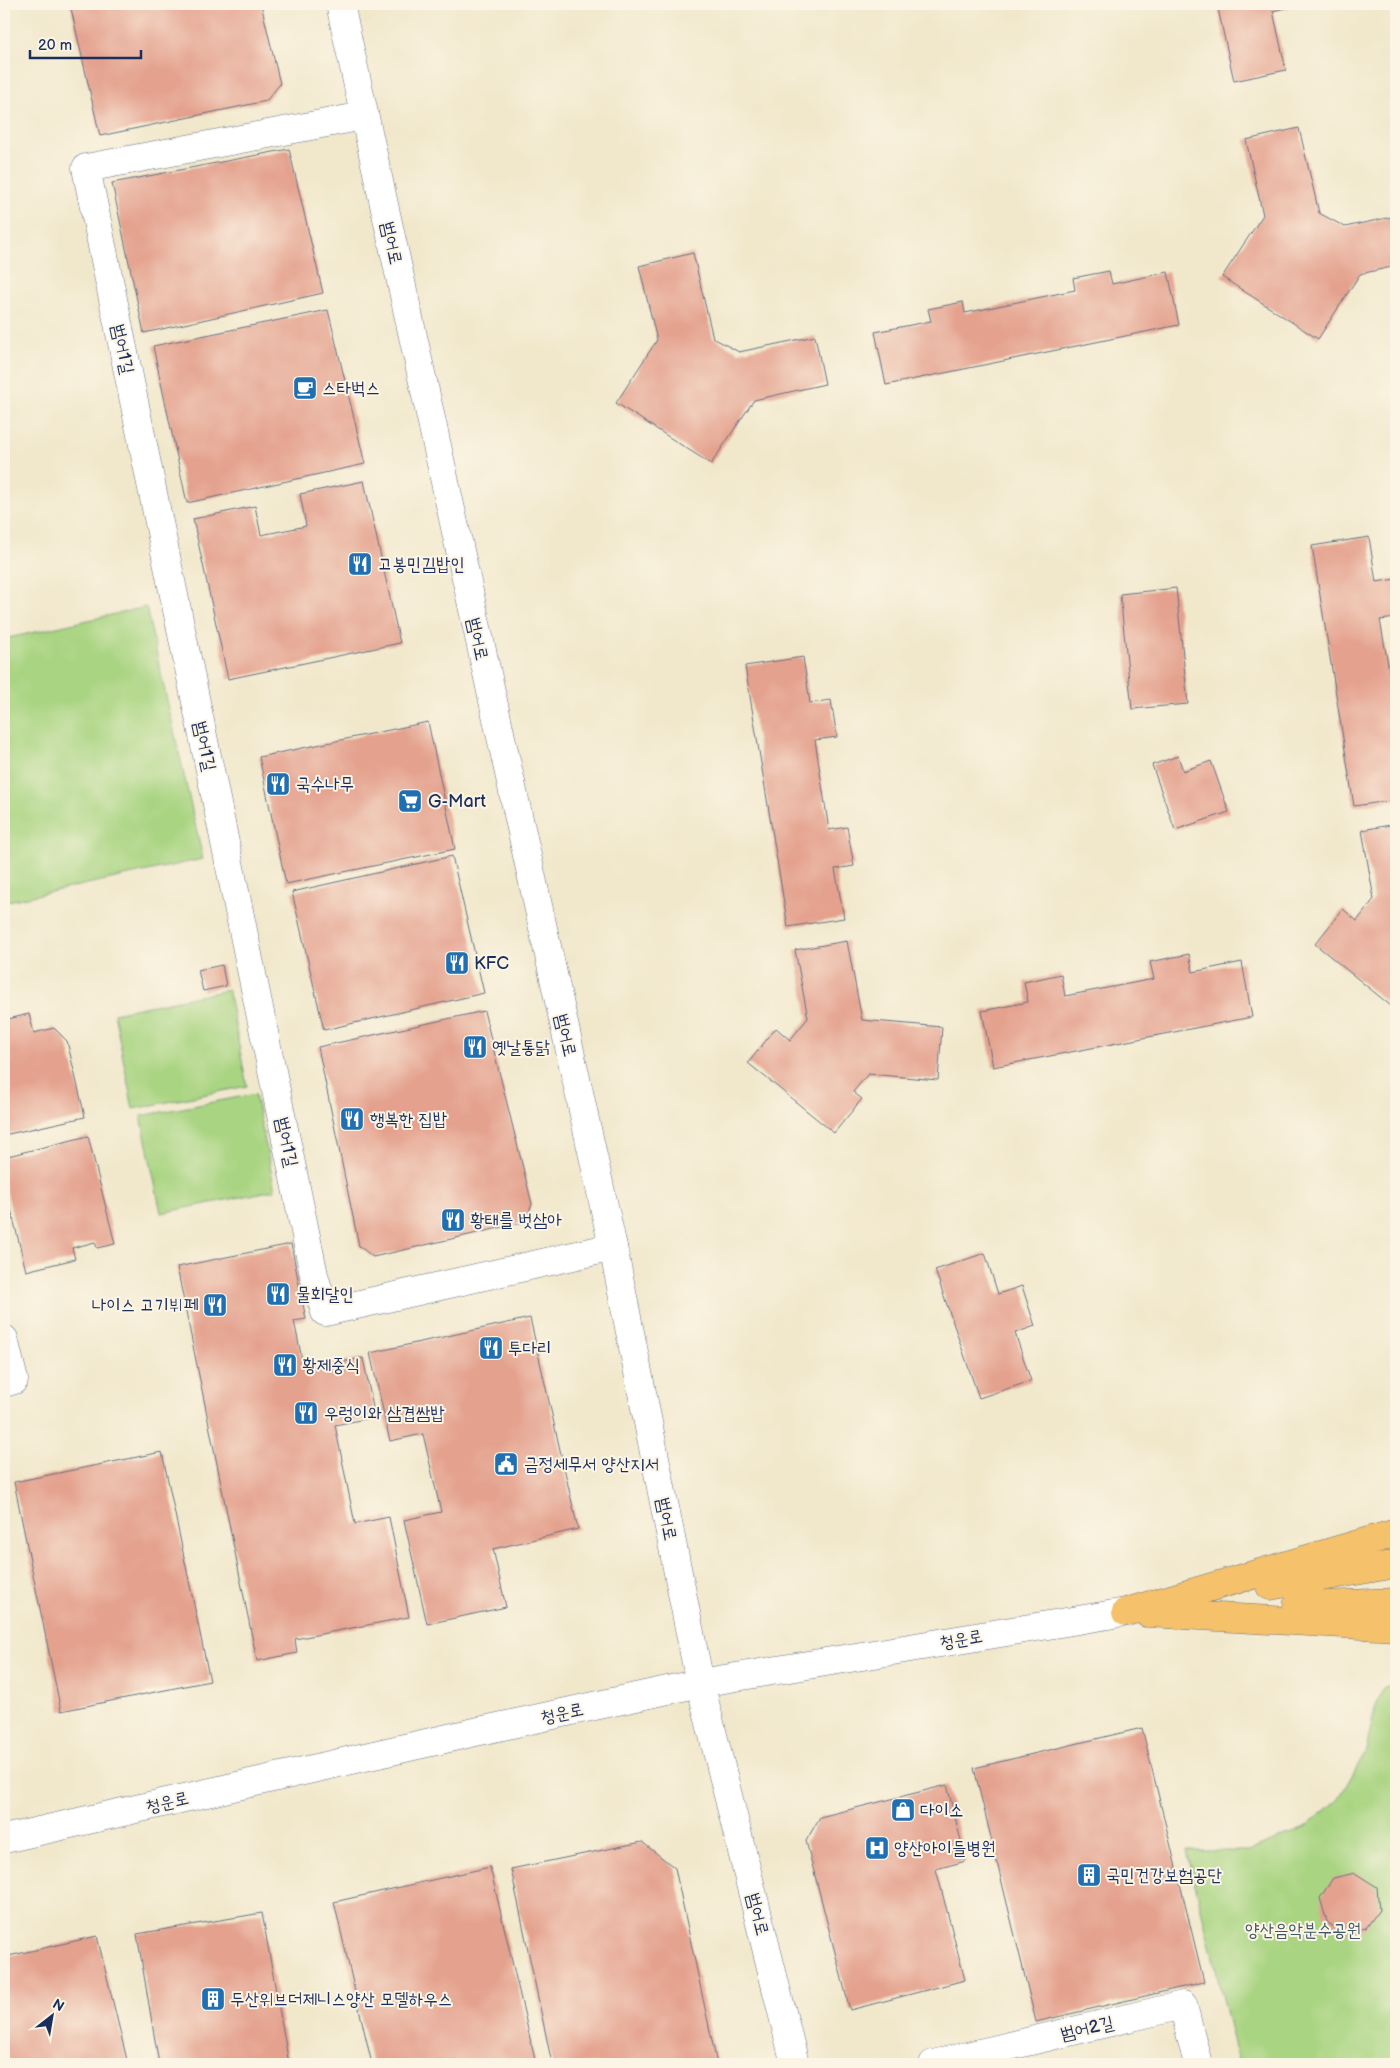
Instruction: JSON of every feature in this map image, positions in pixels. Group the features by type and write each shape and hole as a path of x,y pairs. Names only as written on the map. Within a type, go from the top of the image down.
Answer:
{"main road":[{"path":"1126,1612 1396,1533"},
{"path":"1126,1612 1396,1564"},
{"path":"1126,1612 1396,1602"},
{"path":"1126,1612 1396,1627"}],"street":[{"name":"범어로","path":"340,4 612,1247 700,1683 795,2064"},
{"name":"범어1길","path":"364,116 86,168 314,1276 325,1312 612,1247"},
{"path":"4,1339 14,1380 4,1383"},
{"name":"청운로","path":"4,1840 465,1734 700,1683 1126,1612"},
{"name":"범어2길","path":"933,2064 1183,2005 1198,2064"}],"green space":[{"path":"146,607 203,859 4,902 4,639"},
{"path":"228,990 247,1086 133,1109 114,1013"},
{"path":"255,1094 275,1190 161,1213 141,1116"},
{"name":"양산음악분수공원","path":"1396,1685 1396,2064 1239,2064 1187,1851 1249,1851 1305,1828 1339,1798 1365,1753 1376,1705 1384,1688"}],"building":[{"path":"70,4 261,4 280,84 266,101 100,136"},
{"path":"1217,4 1288,4 1289,7 1273,11 1286,70 1234,81"},
{"path":"1299,128 1319,213 1345,227 1396,216 1396,266 1360,274 1318,339 1222,277 1263,215 1246,140"},
{"path":"289,149 323,293 144,333 112,183"},
{"path":"693,253 713,338 739,352 815,336 825,384 754,400 711,464 616,403 657,340 639,266"},
{"path":"1109,271 1112,284 1168,272 1179,325 886,385 875,332 931,321 928,309 963,302 965,313 1075,290 1073,278"},
{"path":"328,310 365,464 187,503 153,346"},
{"path":"364,481 400,643 228,679 193,519 255,506 261,535 306,526 300,494"},
{"path":"1369,537 1376,582 1396,579 1396,618 1380,620 1396,709 1396,800 1354,806 1312,546"},
{"path":"1176,588 1188,704 1132,709 1120,594"},
{"path":"803,657 810,703 831,700 837,737 815,740 829,830 847,827 854,866 835,869 844,918 788,927 745,666"},
{"path":"428,722 455,849 286,884 259,757"},
{"path":"1178,756 1183,771 1211,761 1229,812 1175,830 1152,765"},
{"path":"1396,824 1396,1010 1315,944 1343,909 1357,921 1374,899 1362,830"},
{"path":"452,856 484,993 324,1030 292,892"},
{"path":"847,941 862,1020 942,1027 938,1080 868,1074 853,1092 862,1099 834,1133 748,1063 776,1028 790,1040 808,1018 795,950"},
{"path":"1189,954 1193,972 1242,962 1252,1017 993,1067 982,1011 1028,1002 1024,982 1061,974 1065,996 1154,979 1150,962"},
{"path":"222,965 226,986 203,991 198,970"},
{"path":"484,1011 532,1204 525,1222 373,1257 359,1246 318,1047"},
{"path":"29,1014 34,1033 54,1028 67,1041 85,1117 4,1135 4,1020"},
{"path":"88,1136 115,1244 97,1248 95,1242 72,1248 75,1259 26,1271 4,1181 4,1157"},
{"path":"291,1244 306,1319 294,1321 304,1369 363,1358 375,1417 335,1425 355,1524 389,1517 409,1617 295,1639 297,1653 257,1661 177,1267"},
{"path":"985,1253 998,1294 1022,1286 1035,1326 1015,1333 1031,1381 979,1398 935,1270"},
{"path":"530,1318 578,1529 493,1549 506,1607 427,1624 404,1520 441,1512 423,1434 390,1441 370,1353"},
{"path":"162,1452 210,1681 61,1711 14,1482"},
{"name":"국민건강보험공단","path":"1142,1728 1204,1982 1036,2022 974,1768"},
{"path":"947,1785 966,1861 936,1869 965,1980 850,2010 806,1841 820,1817"},
{"path":"642,1842 675,1868 717,2064 552,2064 511,1869"},
{"path":"490,1867 536,2064 372,2064 334,1902"},
{"path":"1355,1873 1377,1887 1379,1910 1366,1928 1342,1933 1327,1922 1320,1898 1333,1878"},
{"name":"두산위브더제니스양산 모델하우스","path":"262,1913 289,2064 159,2064 137,1934"},
{"path":"97,1936 128,2064 4,2064 4,1957"}],"place":[{"name":"스타벅스","path":"305,388"},
{"name":"고봉민김밥인","path":"360,564"},
{"name":"국수나무","path":"278,784"},
{"name":"G-Mart","path":"410,801"},
{"name":"KFC","path":"457,963"},
{"name":"옛날통닭","path":"475,1047"},
{"name":"행복한 집밥","path":"352,1119"},
{"name":"황태를 벗삼아","path":"453,1220"},
{"name":"물회달인","path":"278,1294"},
{"name":"나이스 고기뷔페","path":"215,1305"},
{"name":"투다리","path":"491,1348"},
{"name":"황제중식","path":"285,1365"},
{"name":"우렁이와 삼겹쌈밥","path":"306,1413"},
{"name":"금정세무서 양산지서","path":"506,1464"},
{"name":"다이소","path":"903,1810"},
{"name":"양산아이들병원","path":"877,1848"},
{"name":"국민건강보험공단","path":"1089,1875"},
{"name":"두산위브더제니스양산 모델하우스","path":"213,1999"}]}
